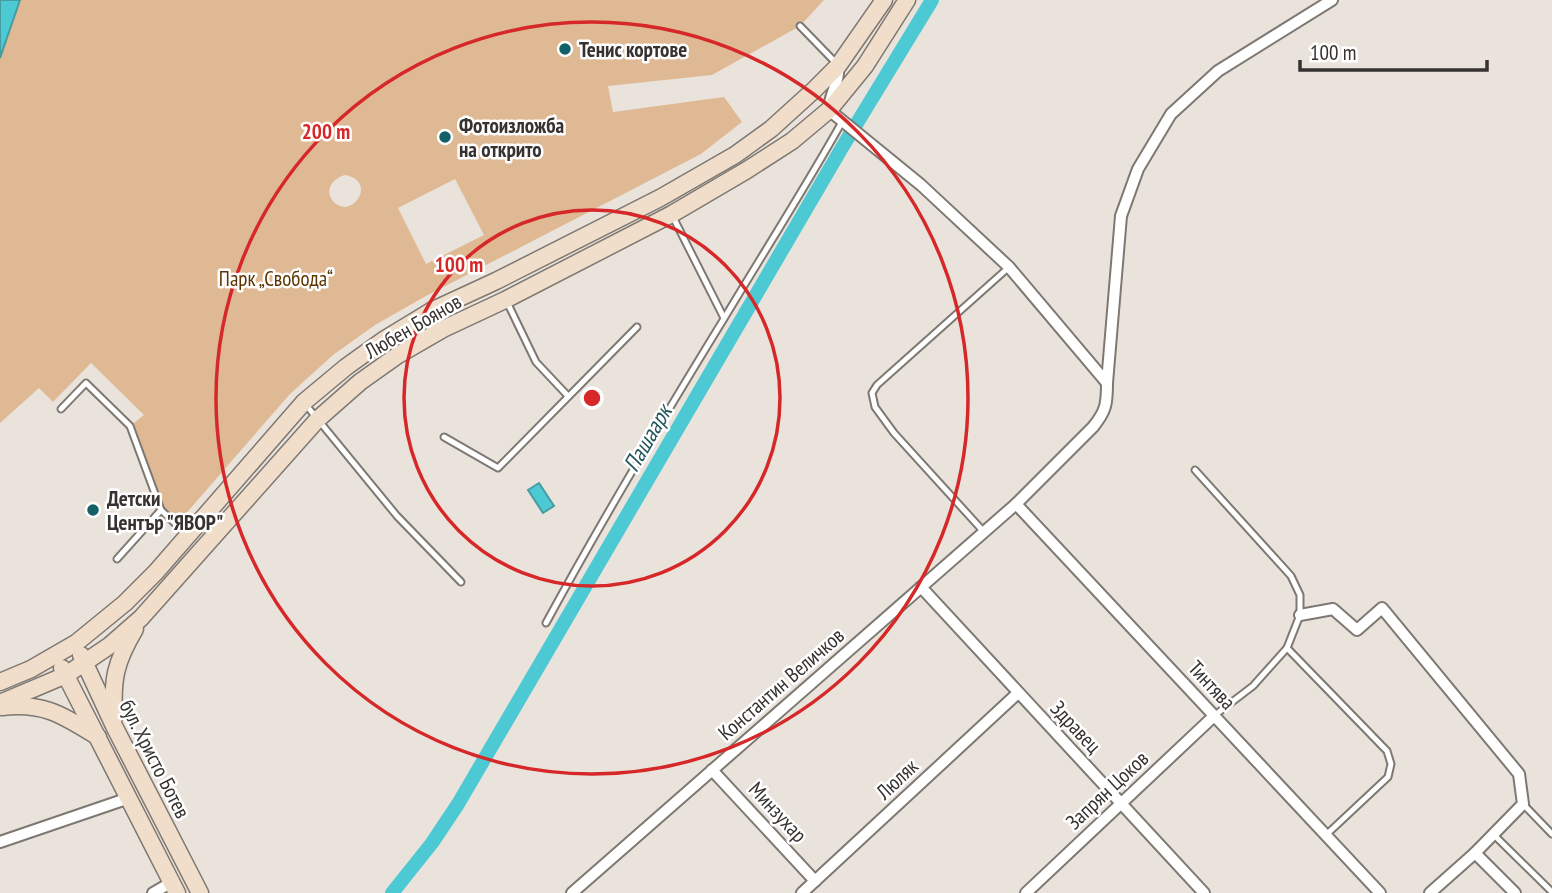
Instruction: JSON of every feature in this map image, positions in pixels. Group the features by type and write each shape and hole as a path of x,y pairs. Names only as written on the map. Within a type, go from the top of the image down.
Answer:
{"street":[{"name":"Любен Боянов","path":"0,682 76,643 125,603 156,572 304,402 346,367 385,339 432,311 660,198 735,155 793,110 838,65 884,0"},
{"name":"Любен Боянов","path":"0,705 84,663 141,618 318,419 360,382 398,355 443,329 672,214 792,141 829,110 865,66 906,0"},
{"name":"Константин Величков","path":"572,893 1016,504 1093,427 1103,415 1107,404 1121,216 1138,169 1171,114 1218,71 1332,0"},
{"path":"838,65 838,79 830,99 829,110 921,185 1009,267 1107,383"},
{"path":"496,281 505,300"},
{"name":"Тинтява","path":"1016,504 1380,893"},
{"name":"Здравец","path":"921,587 1204,893"},
{"path":"1300,615 1333,609 1357,630 1382,608 1519,774 1523,804 1475,853 1430,893"},
{"path":"114,726 113,681 126,643 141,618"},
{"name":"бул. Христо Ботев","path":"76,643 114,726 200,893"},
{"name":"бул. Христо Ботев","path":"56,655 175,888"},
{"name":"Люляк","path":"802,893 1018,692"},
{"path":"0,705 47,709 99,737"},
{"name":"Запрян Цоков","path":"1026,893 1214,716"},
{"name":"Минзухар","path":"712,770 815,881"},
{"path":"0,842 129,798"},
{"path":"1475,853 1515,893"},
{"path":"153,893 175,888"}],"lane":[{"path":"800,26 838,65"},
{"path":"545,623 724,318 844,123"},
{"path":"672,214 724,318"},
{"path":"984,532 894,433 876,407 872,393 877,385 1009,267"},
{"path":"505,300 536,362 568,396"},
{"path":"444,437 498,468 637,327"},
{"path":"61,410 86,383 130,426 161,510 188,536"},
{"path":"304,402 397,516 461,582"},
{"path":"1195,470 1291,576 1300,594 1300,615 1287,648 1254,686 1214,716"},
{"path":"117,559 161,510"},
{"path":"1287,648 1387,751 1391,764 1388,777 1326,835"},
{"path":"1523,804 1552,834"},
{"path":"1493,834 1552,892"}],"green space":[{"name":"Парк „Свобода“","path":"20,0 824,0 800,26 712,75 608,86 613,112 724,97 742,122 701,154 375,325 333,355 290,394 176,525 161,510 130,426 144,415 91,363 53,402 39,388 0,423 0,58","holes":["345,175 355,179 361,191 354,204 347,207 333,201 329,193 334,182","455,179 484,235 426,264 398,208"]}],"water":[{"path":"0,0 20,0 0,58"},
{"path":"539,483 554,506 543,513 528,490"}],"waterway":[{"name":"Пашаарк","path":"392,893 432,843 458,804 843,146 932,0"}],"place":[{"name":"Тенис кортове","path":"565,49"},
{"name":"Фотоизложба на открито","path":"445,137"},
{"name":"Детски Център \"ЯВОР\"","path":"93,510"}]}
